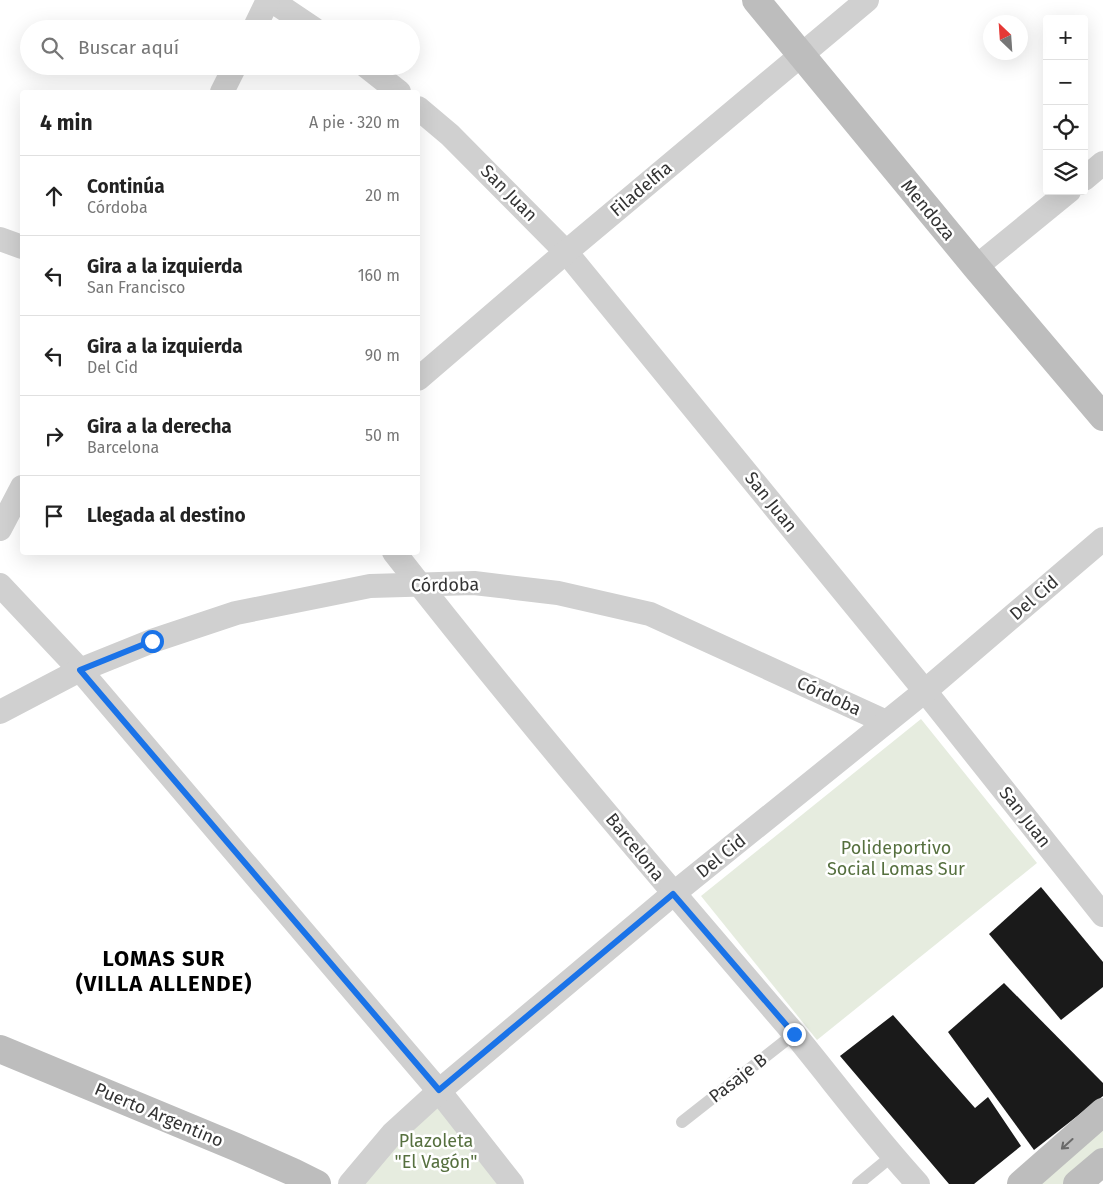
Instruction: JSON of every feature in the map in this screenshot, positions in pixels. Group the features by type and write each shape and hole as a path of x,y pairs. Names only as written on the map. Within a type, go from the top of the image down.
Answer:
{"main road":[{"name":"Mendoza","path":"756,0 976,267 1103,417"},
{"name":"Puerto Argentino","path":"0,1049 236,1147 317,1184"},
{"path":"1022,1184 1103,1112"},
{"path":"1077,1184 1103,1162"}],"street":[{"path":"259,20 270,0 300,20"},
{"name":"Filadelfia","path":"420,377 566,252 867,0"},
{"path":"223,90 230,75"},
{"path":"377,75 396,90"},
{"name":"San Juan","path":"420,110 450,134 566,252 925,691 1103,915"},
{"path":"1088,175 1103,163"},
{"path":"976,267 1064,195"},
{"path":"0,239 20,246"},
{"path":"0,530 20,491"},
{"name":"Del Cid","path":"350,1184 393,1133 439,1090 673,894 925,691 1103,539"},
{"name":"Barcelona","path":"396,555 673,894 794,1034 892,1156 918,1184"},
{"name":"Córdoba","path":"0,712 80,670 152,641 236,613 370,586 474,583 558,593 650,614 886,722"},
{"path":"0,585 80,670 439,1090 512,1184"}],"lane":[{"name":"Pasaje B","path":"682,1122 794,1034"},
{"path":"858,1184 892,1156"}],"green space":[{"name":"Polideportivo Social Lomas Sur","path":"921,719 1037,863 817,1040 701,896"},
{"name":"Plazoleta \"El Vagón\"","path":"437,1101 506,1184 360,1184"},
{"path":"1103,1122 1103,1155 1069,1184 1030,1184"}],"building":[{"path":"1041,887 1103,962 1103,987 1061,1020 989,934"},
{"path":"1004,983 1103,1083 1103,1096 1034,1150 948,1032"},
{"path":"893,1015 975,1108 988,1097 1021,1146 974,1184 949,1184 840,1056"}],"district":[{"name":"LOMAS SUR (VILLA ALLENDE)","path":"164,970"}],"route":[{"path":"152,641 80,670 439,1090 673,894 794,1034"}]}
